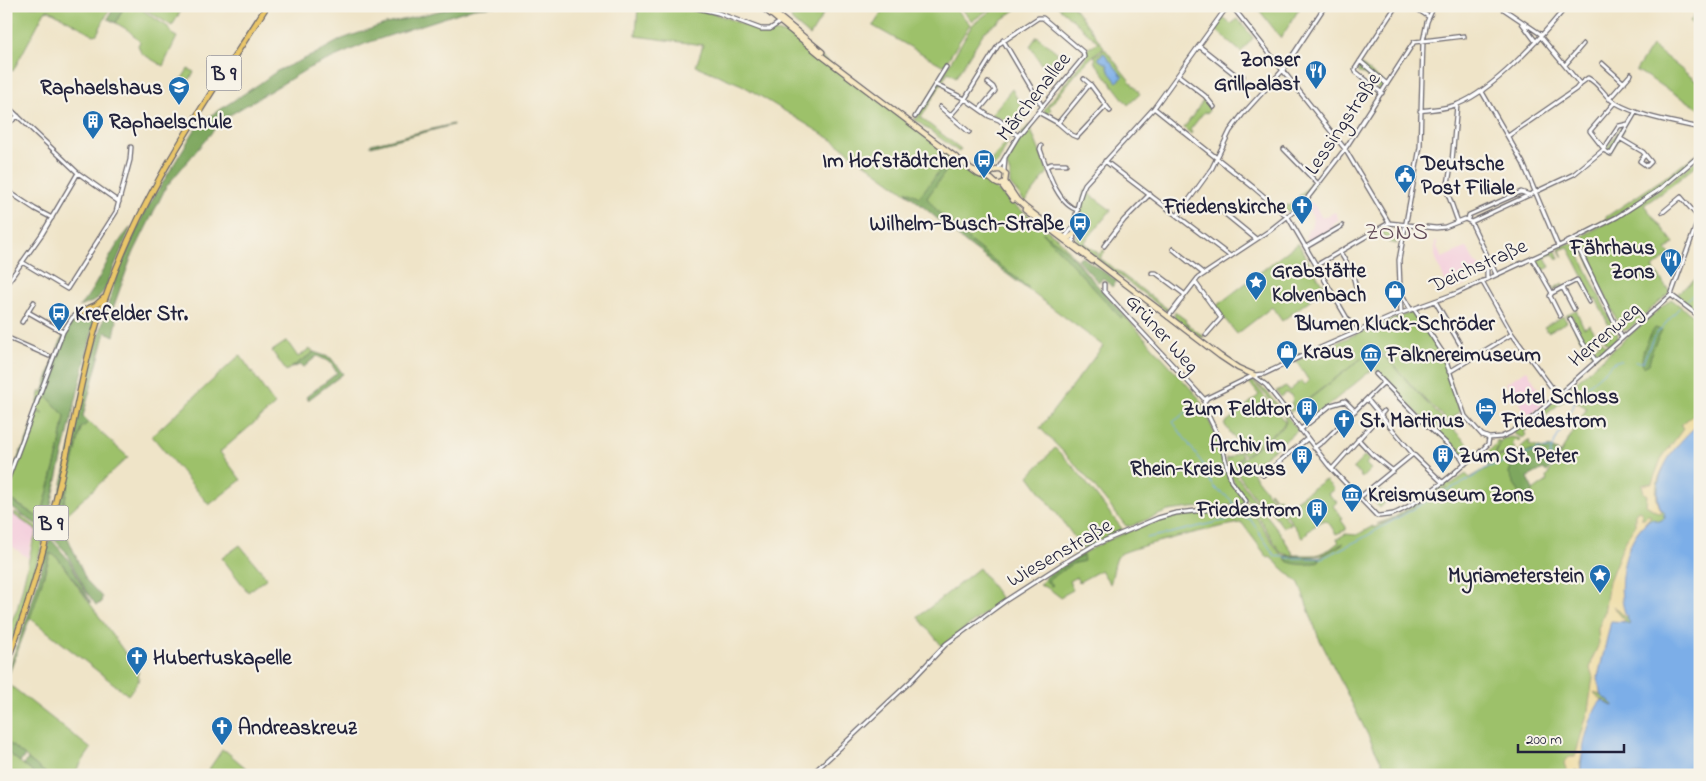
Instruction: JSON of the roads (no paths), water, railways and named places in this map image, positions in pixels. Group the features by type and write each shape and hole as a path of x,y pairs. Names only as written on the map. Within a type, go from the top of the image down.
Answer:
{"main road":[{"name":"B 9","path":"6,664 39,569 105,298 131,233 153,189 267,6"},
{"path":"80,312 105,298"},
{"path":"90,308 100,314"},
{"path":"80,312 100,314"}],"street":[{"path":"688,6 718,13 761,29 770,29 782,22"},
{"path":"761,6 973,170 991,179 995,184 1003,183"},
{"path":"766,6 782,22"},
{"path":"1178,216 1212,168 1227,136 1242,115 1283,70 1325,6"},
{"path":"1382,93 1355,71 1396,6"},
{"path":"1413,6 1429,17"},
{"path":"1402,313 1399,260 1419,152 1423,41 1434,6"},
{"path":"1500,6 1542,36 1580,84"},
{"path":"1074,244 1078,210 1085,184 1154,108 1224,11 1229,7 1235,10 1345,149 1389,223"},
{"path":"1420,111 1457,105 1482,92 1536,42 1562,13"},
{"name":"Märchenallee","path":"1001,170 1006,156 1018,136 1082,60 1084,55 1083,52 1041,17 1004,40"},
{"path":"1520,20 1536,42"},
{"path":"1423,41 1464,37"},
{"path":"950,116 965,98 998,44 1004,40 1042,106"},
{"name":"Lessingstraße","path":"1168,317 1184,294 1204,274 1302,206 1345,149 1388,84 1410,46 1418,41 1423,41"},
{"path":"1565,65 1583,44"},
{"path":"1199,46 1237,76 1243,76"},
{"path":"1360,62 1388,84"},
{"path":"1602,63 1624,83"},
{"path":"915,117 946,67"},
{"path":"1609,99 1631,74"},
{"path":"1178,75 1204,96 1214,108"},
{"path":"1084,78 1110,111"},
{"path":"1508,136 1576,89 1588,78 1609,99 1635,113 1700,128"},
{"path":"980,109 994,91 993,87 988,83"},
{"path":"936,84 965,98 989,116 999,120 1018,136"},
{"path":"1058,122 1090,84"},
{"path":"1482,92 1523,163 1558,246"},
{"path":"1615,102 1590,131 1604,149 1611,154 1635,113"},
{"path":"6,105 78,173 119,202"},
{"path":"1457,105 1452,161 1447,189 1458,222"},
{"path":"1038,112 1058,122 1072,135 1077,137 1106,106"},
{"path":"940,107 969,132"},
{"path":"1154,108 1288,217 1355,332"},
{"path":"6,125 18,116"},
{"path":"1316,266 1389,223 1436,228 1445,227 1470,220 1531,195 1574,174 1604,149 1619,126 1629,123"},
{"path":"1621,139 1639,149 1645,155"},
{"path":"1041,146 1040,149 1063,201 1068,206 1078,210"},
{"path":"22,262 67,289 116,212 130,160 131,147"},
{"path":"1284,149 1318,184"},
{"name":"Deichstraße","path":"1254,375 1264,374 1355,332 1487,279 1574,239 1617,217 1660,189 1700,155"},
{"path":"1105,161 1230,256"},
{"path":"1047,166 1051,164 1066,164"},
{"path":"973,170 982,173 992,173 1001,170 1006,174 1003,183"},
{"path":"6,285 52,218 78,173"},
{"path":"991,179 992,173"},
{"path":"1003,183 1016,204 1053,233 1056,232 1231,363 1254,375 1266,385 1314,448 1377,516 1393,514 1442,483 1488,444 1489,438 1482,435 1465,416 1441,349 1400,290"},
{"path":"1003,183 1020,203 1118,279"},
{"path":"6,190 35,210 52,218"},
{"path":"1496,274 1487,258 1469,215 1521,192 1531,195"},
{"path":"1104,246 1124,220 1150,194"},
{"name":"Herrenweg","path":"1489,438 1500,437 1510,433 1532,418 1671,295 1699,217 1681,197 1663,212"},
{"path":"1218,208 1256,239"},
{"path":"1066,240 1076,224"},
{"path":"1306,247 1342,226"},
{"path":"1066,240 1074,234"},
{"path":"1574,239 1622,338"},
{"path":"1173,249 1204,274"},
{"path":"1340,252 1352,272 1358,291"},
{"path":"1487,258 1487,279"},
{"path":"1532,258 1552,293 1550,296 1560,316"},
{"path":"1152,273 1156,273 1184,294"},
{"path":"1552,293 1577,280 1589,302"},
{"path":"1482,281 1512,334 1558,396"},
{"path":"1195,282 1221,318 1206,335"},
{"name":"Grüner Weg","path":"1104,284 1104,291 1205,400"},
{"path":"1563,288 1574,309"},
{"path":"1671,295 1700,317"},
{"path":"1435,301 1460,344"},
{"path":"22,322 34,302"},
{"path":"28,312 63,332"},
{"path":"6,484 63,332 72,318 80,312"},
{"path":"1570,319 1582,342 1596,361"},
{"path":"1449,372 1512,334"},
{"path":"6,337 49,356"},
{"path":"1264,374 1266,385"},
{"path":"1376,374 1466,463"},
{"path":"1205,400 1254,375"},
{"path":"1314,448 1344,423 1384,382"},
{"path":"1367,399 1413,454 1442,483"},
{"name":"Wiesenstraße","path":"811,775 911,681 946,644 1056,568 1094,546 1158,518 1176,513 1244,506 1246,501 1231,481 1228,473 1223,447 1207,413 1205,400"},
{"path":"1300,430 1331,404 1345,401 1355,411"},
{"path":"1332,469 1384,411"},
{"path":"1255,466 1263,475 1307,439"},
{"path":"1358,439 1372,454 1393,471"},
{"path":"1359,498 1413,454"}],"water":[{"path":"1104,53 1123,77 1117,82 1110,73 1107,64 1099,60 1099,57"},
{"path":"1700,423 1700,775 1584,775 1581,773 1582,756 1593,715 1601,701 1612,706 1614,705 1603,697 1600,692 1598,677 1611,621 1630,623 1622,601 1621,589 1624,562 1633,539 1639,530 1650,519 1660,521 1665,518 1663,516 1665,513 1660,507 1658,499 1660,477 1676,447"}],"waterway":[{"path":"1687,300 1700,289"},
{"path":"1635,362 1643,362 1653,338 1679,308"},
{"path":"1573,404 1579,393 1616,361 1622,361"},
{"path":"1553,446 1573,405"},
{"path":"1192,408 1173,422 1202,463 1214,486 1228,497 1234,505"},
{"path":"1548,467 1552,447"},
{"path":"1516,459 1539,449 1551,449"},
{"path":"1236,510 1244,517 1250,519 1275,556 1322,558 1361,539 1445,491 1467,481 1488,467 1511,460"},
{"path":"1146,538 1243,517"}],"place":[{"name":"Zonser Grillpalast","path":"1316,90"},
{"name":"Raphaelshaus","path":"179,106"},
{"name":"Raphaelschule","path":"93,140"},
{"name":"Im Hofstädtchen","path":"984,179"},
{"name":"Deutsche Post Filiale","path":"1405,194"},
{"name":"Friedenskirche","path":"1302,225"},
{"name":"Wilhelm-Busch-Straße","path":"1080,242"},
{"name":"Fährhaus Zons","path":"1671,278"},
{"name":"Grabstätte Kolvenbach","path":"1256,301"},
{"name":"Blumen Kluck-Schröder","path":"1395,310"},
{"name":"Krefelder Str.","path":"59,332"},
{"name":"Kraus","path":"1287,370"},
{"name":"Falknereimuseum","path":"1371,373"},
{"name":"Zum Feldtor","path":"1307,427"},
{"name":"Hotel Schloss Friedestrom","path":"1486,427"},
{"name":"St. Martinus","path":"1344,439"},
{"name":"Zum St. Peter","path":"1443,474"},
{"name":"Archiv im Rhein-Kreis Neuss","path":"1302,475"},
{"name":"Kreismuseum Zons","path":"1352,513"},
{"name":"Friedestrom","path":"1317,528"},
{"name":"Myriameterstein","path":"1600,594"},
{"name":"Hubertuskapelle","path":"137,676"},
{"name":"Andreaskreuz","path":"222,746"}],"district":[{"name":"ZONS","path":"1397,231"}]}
